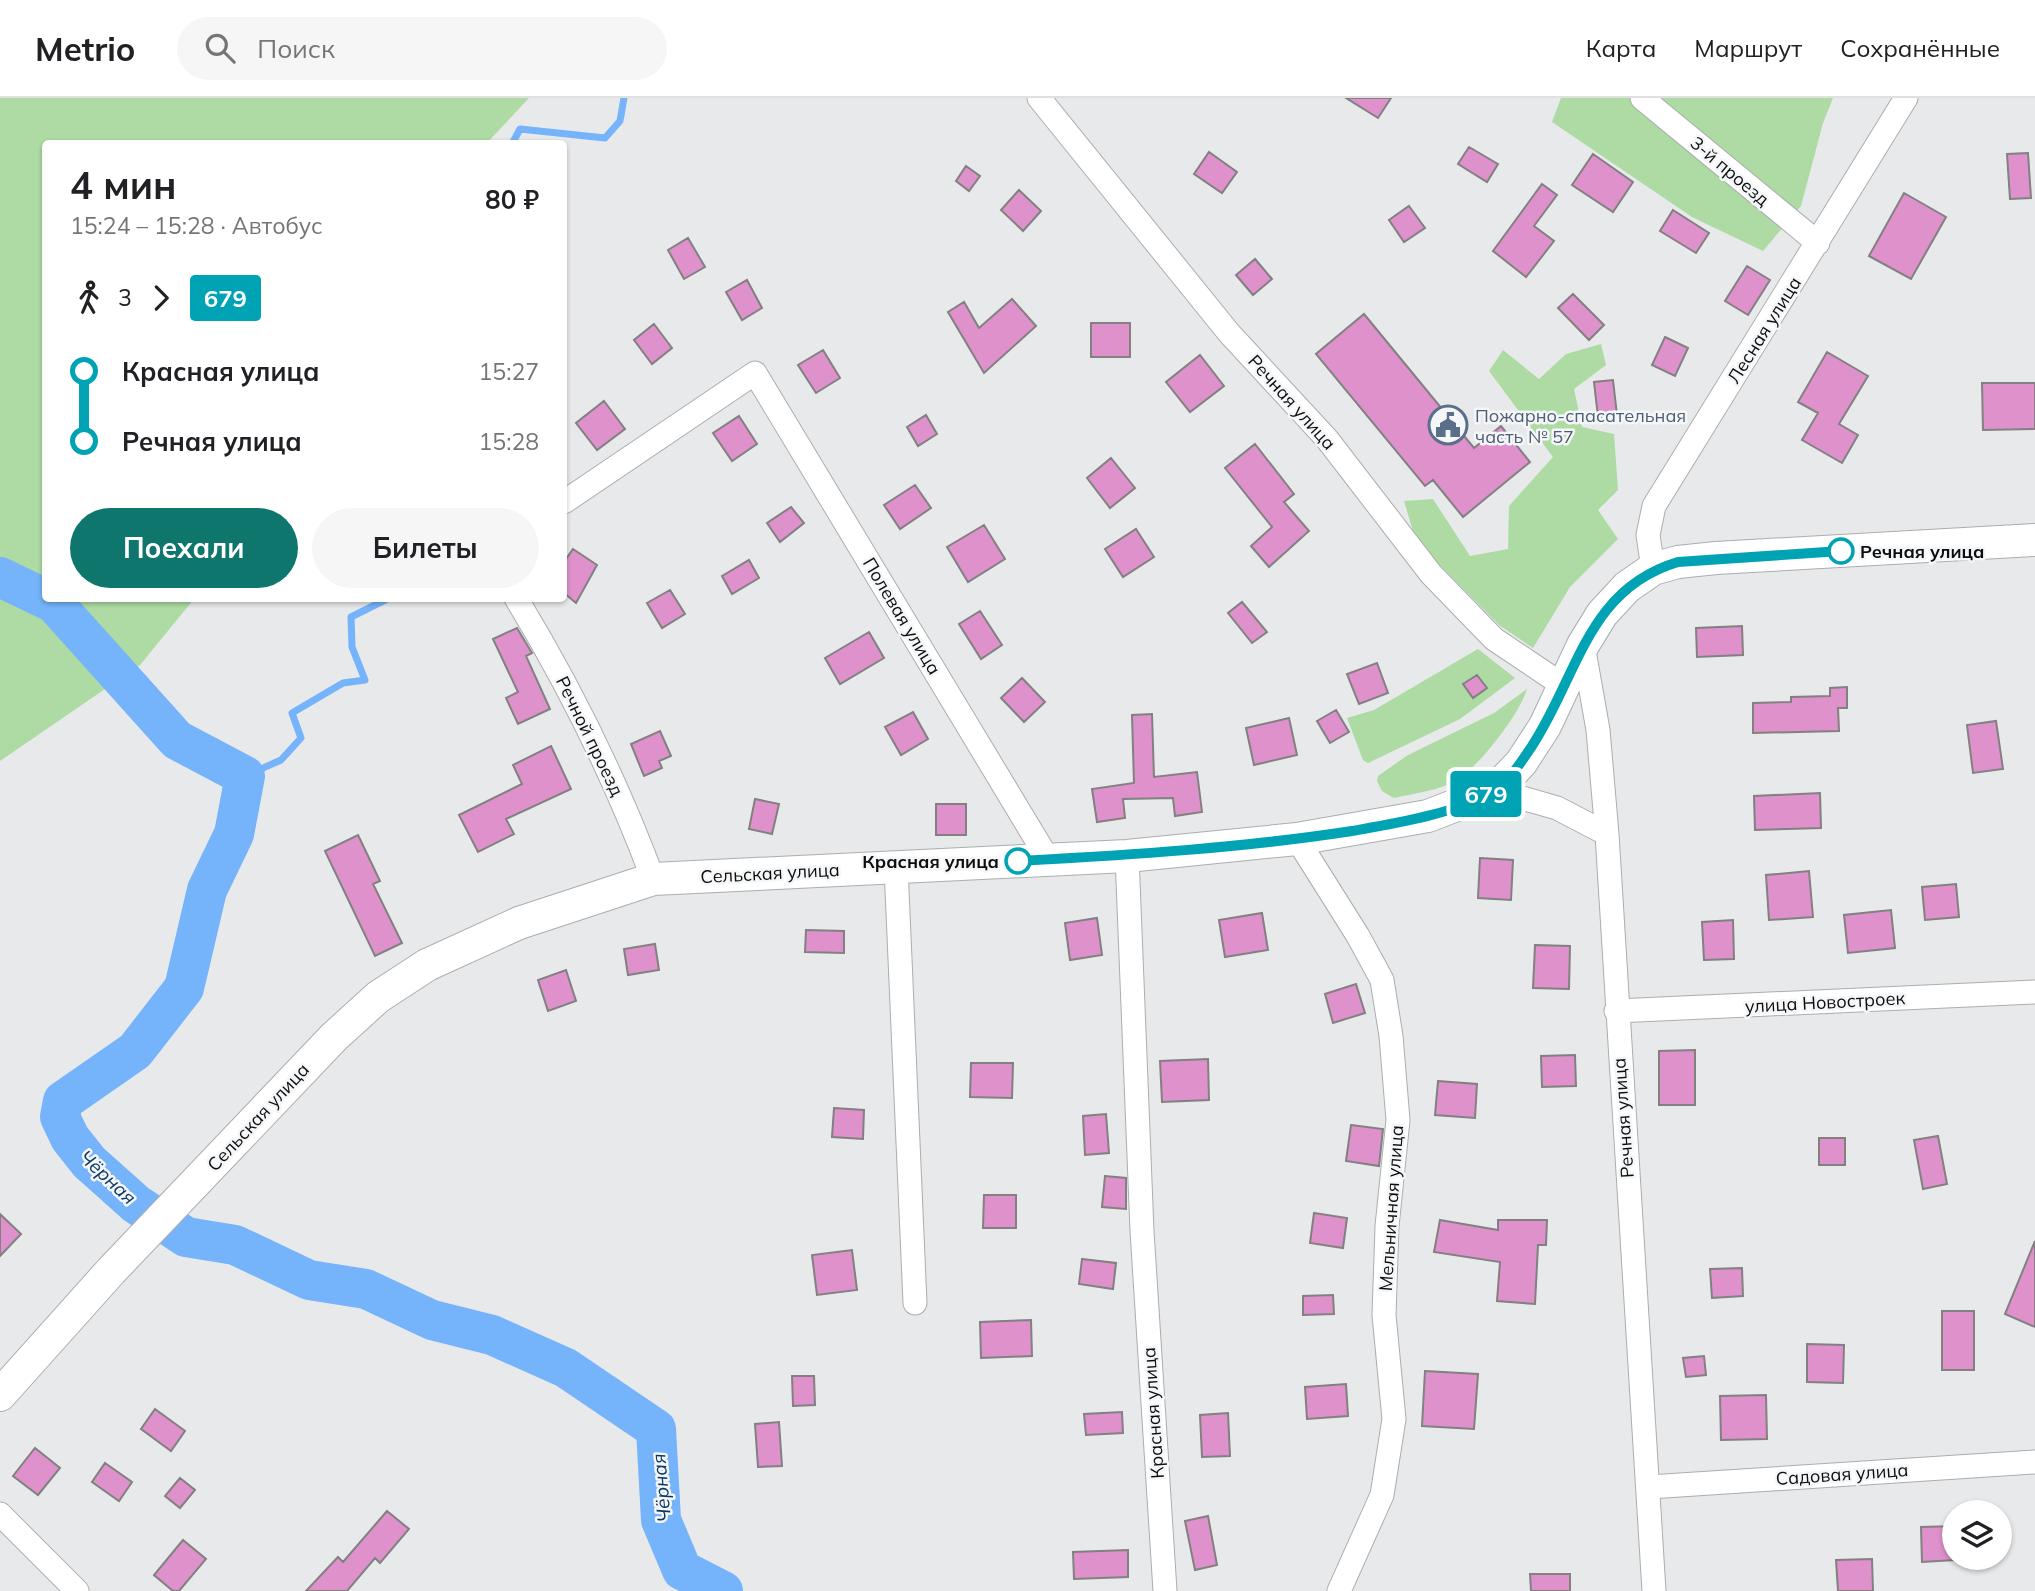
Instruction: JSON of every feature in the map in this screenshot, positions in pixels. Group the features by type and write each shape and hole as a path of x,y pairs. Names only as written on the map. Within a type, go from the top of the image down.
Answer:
{"main road":[{"path":"1494,790 1521,763 1545,726 1583,645 1602,614 1627,587 1653,569 1678,562 1716,558 2035,540"},
{"name":"Сельская улица","path":"0,1395 132,1249 334,1037 378,996 427,965 519,923 653,879 1127,856 1297,839 1428,817 1494,790"}],"street":[{"name":"Речная улица","path":"1039,98 1229,333 1327,439 1430,574 1494,639 1564,686"},
{"name":"3-й проезд","path":"1642,98 1818,243"},
{"name":"Лесная улица","path":"1653,569 1648,535 1654,506 1906,98"},
{"name":"Полевая улица","path":"567,500 755,373 1048,859"},
{"name":"Речной проезд","path":"518,602 546,647 631,819 653,879"},
{"name":"Речная улица","path":"1583,645 1598,730 1607,834 1654,1591"},
{"path":"1494,790 1558,808 1607,834"},
{"name":"Мельничная улица","path":"1297,839 1358,936 1381,980 1391,1036 1398,1120 1387,1226 1384,1315 1394,1419 1382,1495 1339,1591"},
{"name":"Красная улица","path":"1127,856 1142,1231 1165,1591"},
{"path":"896,867 915,1303"},
{"name":"улица Новостроек","path":"1616,1012 2035,992"},
{"name":"Садовая улица","path":"1649,1487 2035,1462"},
{"path":"0,1514 76,1591"}],"green space":[{"path":"0,98 529,98 490,140 42,140 42,602 192,602 140,665 0,761"},
{"path":"1561,98 1833,98 1823,123 1801,206 1763,251 1692,217 1552,122"},
{"path":"1601,344 1606,365 1574,389 1582,427 1614,434 1618,490 1598,510 1618,539 1570,587 1533,648 1499,625 1416,541 1404,501 1433,499 1470,556 1508,549 1509,506 1553,457 1489,371 1503,350 1539,379 1566,354"},
{"path":"1478,649 1515,678 1460,719 1368,763 1363,760 1347,718 1374,710"},
{"path":"1527,689 1498,739 1477,763 1457,780 1434,789 1394,798 1382,791 1377,781 1378,776 1408,755 1494,713"}],"building":[{"path":"1346,98 1391,98 1378,118"},
{"path":"1469,147 1498,164 1487,182 1458,164"},
{"path":"1209,152 1237,172 1222,193 1194,174"},
{"path":"2028,153 2031,198 2010,199 2007,154"},
{"path":"1593,154 1633,182 1613,212 1572,185"},
{"path":"966,166 980,176 969,191 956,181"},
{"path":"1542,184 1557,195 1534,226 1554,241 1526,277 1493,251"},
{"path":"1019,190 1041,211 1023,231 1001,210"},
{"path":"1904,193 1946,217 1911,279 1869,256"},
{"path":"1409,206 1425,228 1404,242 1389,220"},
{"path":"1673,210 1709,233 1696,253 1660,231"},
{"path":"688,238 705,267 684,279 668,250"},
{"path":"1255,259 1272,279 1253,295 1236,275"},
{"path":"1747,266 1770,280 1748,315 1725,301"},
{"path":"747,280 762,308 742,320 726,292"},
{"path":"1573,294 1604,325 1589,340 1558,308"},
{"path":"1012,299 1036,326 984,373 948,312 964,302 979,328"},
{"path":"1364,314 1474,448 1501,426 1530,462 1463,517 1433,480 1425,486 1316,354"},
{"path":"1091,323 1130,323 1130,357 1091,357"},
{"path":"654,324 672,348 652,364 634,340"},
{"path":"1665,337 1688,348 1675,376 1652,365"},
{"path":"823,350 840,378 816,393 798,365"},
{"path":"1827,352 1868,376 1839,424 1858,435 1842,463 1802,440 1818,413 1798,402"},
{"path":"1200,355 1224,386 1190,412 1166,382"},
{"path":"1613,380 1617,415 1598,417 1594,382"},
{"path":"1982,383 2035,383 2035,429 1983,430"},
{"path":"604,401 625,429 597,450 576,423"},
{"path":"926,415 937,434 918,446 907,427"},
{"path":"739,416 757,444 732,461 713,433"},
{"path":"1255,444 1294,494 1284,502 1309,531 1269,567 1251,546 1272,527 1225,468"},
{"path":"1111,458 1135,488 1110,508 1087,478"},
{"path":"915,485 931,508 900,529 884,505"},
{"path":"791,507 804,523 780,542 767,523"},
{"path":"984,525 1005,559 968,582 947,547"},
{"path":"1136,529 1154,557 1123,577 1105,549"},
{"path":"573,549 597,565 576,603 567,596 567,558"},
{"path":"749,560 759,578 732,594 722,576"},
{"path":"670,590 685,614 662,628 647,603"},
{"path":"1242,602 1267,632 1252,643 1228,613"},
{"path":"980,611 1002,645 981,659 959,624"},
{"path":"1742,626 1743,655 1697,657 1696,628"},
{"path":"517,628 532,653 526,656 550,709 518,724 506,698 518,692 493,639"},
{"path":"869,632 884,658 840,684 825,658"},
{"path":"1377,663 1388,693 1359,704 1347,674"},
{"path":"1477,675 1487,688 1473,698 1463,684"},
{"path":"1022,678 1045,702 1024,722 1001,698"},
{"path":"1847,687 1847,708 1838,708 1839,731 1753,733 1753,703 1791,702 1791,697 1830,696 1830,688"},
{"path":"1336,710 1349,732 1330,743 1317,721"},
{"path":"913,712 928,739 901,755 885,727"},
{"path":"1152,714 1154,777 1197,772 1202,812 1175,816 1173,798 1123,799 1125,818 1097,822 1092,789 1134,783 1132,715"},
{"path":"1289,718 1297,755 1254,765 1246,728"},
{"path":"1996,721 2003,769 1973,773 1967,725"},
{"path":"660,731 671,756 659,761 662,768 644,776 631,744"},
{"path":"551,746 571,789 506,819 514,834 478,852 459,815 522,784 513,765"},
{"path":"1820,793 1821,828 1755,830 1754,796"},
{"path":"755,799 779,804 772,834 749,829"},
{"path":"936,804 966,804 966,835 936,835"},
{"path":"358,835 380,881 373,884 402,943 375,956 325,851"},
{"path":"1480,858 1513,860 1511,900 1478,898"},
{"path":"1809,871 1813,917 1769,920 1766,875"},
{"path":"1956,884 1959,917 1925,920 1922,887"},
{"path":"1891,910 1895,948 1848,953 1844,915"},
{"path":"1262,913 1268,950 1225,957 1219,920"},
{"path":"1097,918 1102,955 1070,960 1065,923"},
{"path":"1733,920 1734,959 1704,960 1702,922"},
{"path":"806,930 844,931 844,953 805,952"},
{"path":"655,944 659,970 628,975 624,949"},
{"path":"1535,945 1570,946 1569,989 1533,988"},
{"path":"566,970 576,1001 548,1011 538,980"},
{"path":"1356,984 1365,1013 1333,1023 1325,994"},
{"path":"1695,1050 1695,1105 1659,1105 1659,1051"},
{"path":"1575,1055 1576,1086 1542,1087 1541,1056"},
{"path":"1208,1059 1209,1100 1162,1102 1160,1061"},
{"path":"971,1063 1013,1063 1012,1098 970,1097"},
{"path":"1438,1081 1477,1084 1475,1118 1435,1115"},
{"path":"834,1108 864,1110 863,1139 832,1137"},
{"path":"1106,1114 1109,1153 1085,1155 1083,1116"},
{"path":"1351,1125 1383,1129 1379,1166 1346,1161"},
{"path":"1938,1136 1947,1184 1923,1189 1914,1140"},
{"path":"1819,1138 1845,1138 1845,1165 1819,1165"},
{"path":"1105,1176 1126,1178 1126,1209 1102,1207"},
{"path":"984,1195 1016,1195 1016,1228 983,1228"},
{"path":"1314,1213 1347,1218 1343,1248 1310,1243"},
{"path":"0,1214 21,1234 0,1256"},
{"path":"1440,1220 1498,1230 1498,1220 1547,1220 1546,1245 1538,1245 1535,1304 1497,1301 1500,1262 1434,1252"},
{"path":"2035,1241 2035,1327 2005,1314"},
{"path":"852,1250 857,1290 817,1295 812,1255"},
{"path":"1082,1259 1116,1263 1113,1289 1079,1284"},
{"path":"1742,1268 1743,1296 1712,1298 1710,1269"},
{"path":"1333,1295 1334,1314 1303,1315 1303,1296"},
{"path":"1942,1311 1974,1311 1974,1370 1942,1370"},
{"path":"1031,1320 1032,1356 981,1358 980,1322"},
{"path":"1807,1344 1844,1345 1843,1383 1807,1382"},
{"path":"1704,1356 1706,1375 1686,1377 1683,1358"},
{"path":"1425,1371 1478,1374 1474,1429 1422,1426"},
{"path":"792,1376 814,1376 815,1405 793,1406"},
{"path":"1346,1384 1348,1416 1307,1419 1305,1387"},
{"path":"1766,1395 1767,1439 1721,1440 1720,1396"},
{"path":"155,1409 185,1431 171,1451 141,1429"},
{"path":"1122,1412 1123,1433 1086,1435 1084,1414"},
{"path":"1228,1413 1230,1456 1202,1457 1200,1415"},
{"path":"779,1422 782,1466 758,1467 755,1424"},
{"path":"35,1448 60,1468 38,1495 13,1476"},
{"path":"105,1463 132,1482 119,1501 92,1482"},
{"path":"180,1478 195,1490 180,1508 165,1496"},
{"path":"387,1511 409,1529 380,1563 375,1558 347,1591 306,1591 338,1557 343,1562"},
{"path":"1208,1516 1217,1565 1195,1570 1185,1521"},
{"path":"1942,1526 1942,1561 1922,1562 1921,1527"},
{"path":"183,1540 206,1559 179,1591 173,1591 154,1575"},
{"path":"1128,1550 1128,1577 1074,1579 1073,1552"},
{"path":"1872,1559 1873,1591 1838,1591 1836,1560"},
{"path":"1530,1574 1570,1574 1570,1591 1531,1591"}],"waterway":[{"path":"514,140 520,129 605,138 620,121 624,98"},
{"name":"Чёрная","path":"0,577 42,597"},
{"name":"Чёрная","path":"52,602 177,740 245,776 234,834 207,890 184,988 135,1051 63,1101 60,1117 70,1138 89,1162 136,1204 186,1237 235,1245 309,1280 366,1289 432,1320 492,1335 566,1368 656,1429 661,1520 682,1570 723,1591"},
{"path":"245,776 281,760 301,738 292,713 343,683 365,680 352,647 351,617 381,602"}],"bus line":[{"name":"679","path":"1018,861 1127,856 1297,839 1428,817 1494,790 1521,763 1545,726 1583,645 1602,614 1627,587 1653,569 1678,562 1716,558 1841,551"}],"place":[{"name":"Пожарно-спасательная часть № 57","path":"1448,425"},
{"name":"Речная улица","path":"1841,551"},
{"name":"Красная улица","path":"1018,861"}]}
